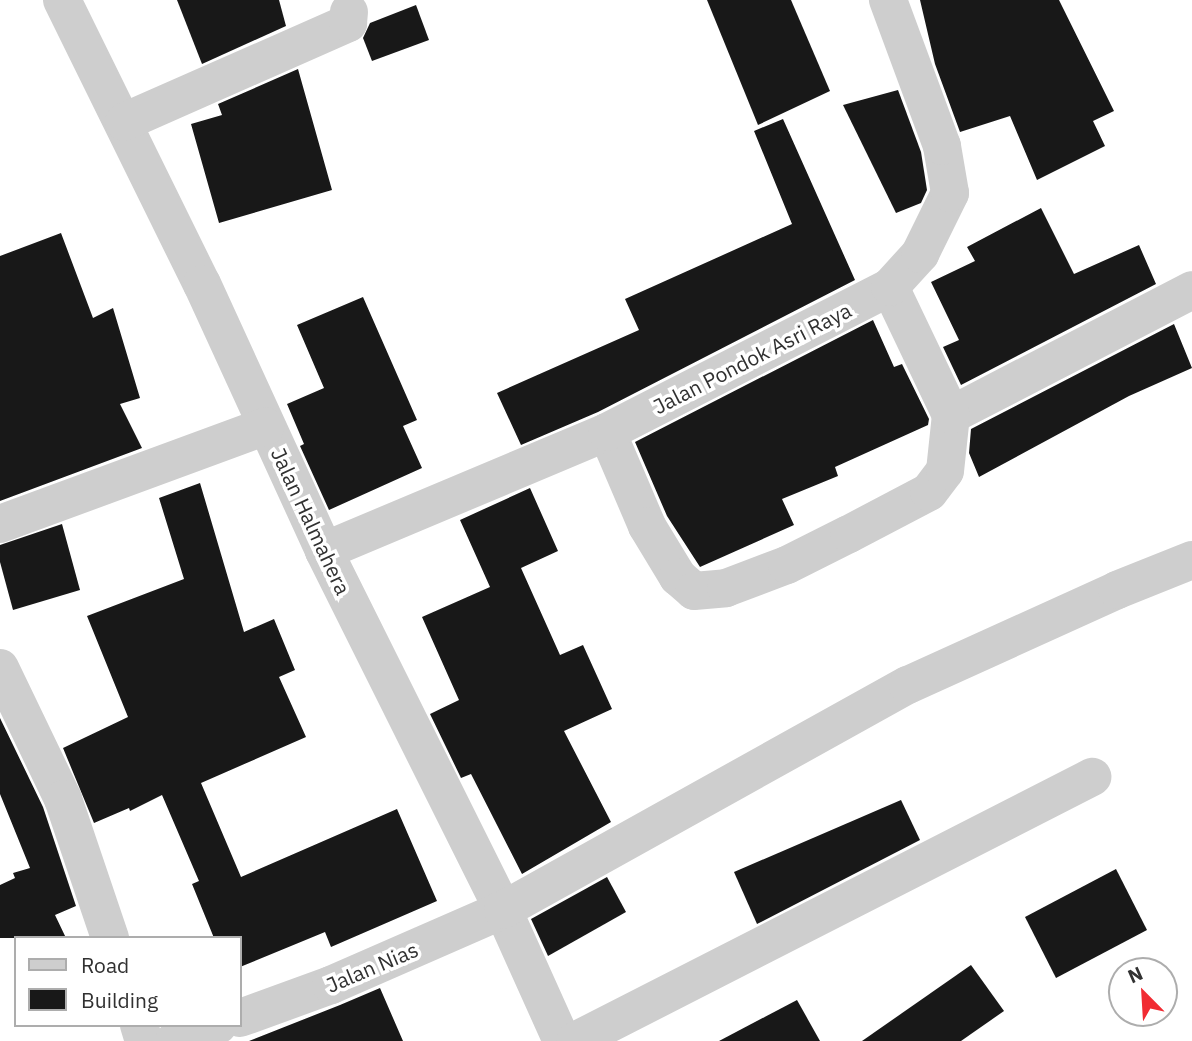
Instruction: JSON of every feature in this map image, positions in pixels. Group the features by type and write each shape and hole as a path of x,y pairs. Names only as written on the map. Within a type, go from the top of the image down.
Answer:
{"street":[{"name":"Jalan Halmahera","path":"62,0 124,122 324,551 503,910 562,1041"},
{"name":"Jalan Pondok Asri Raya","path":"324,551 607,432 890,287 920,254 950,193 942,146 888,0"},
{"path":"124,122 348,23 349,12"},
{"path":"607,432 647,526 678,577 694,591 726,588 788,565 929,492 945,471 951,415 890,287"},
{"path":"951,415 1192,290"},
{"path":"0,524 266,426"},
{"name":"Jalan Nias","path":"242,1017 331,985 503,910 908,685 1116,590 1192,560"},
{"path":"0,668 63,799 109,936"},
{"path":"575,1041 1092,777"},
{"path":"174,1041 212,1027"}],"building":[{"path":"177,0 279,0 286,26 202,64"},
{"path":"707,0 791,0 830,91 758,125"},
{"path":"920,0 1059,0 1114,111 1093,121 1105,146 1037,180 1010,116 960,132 935,64"},
{"path":"416,5 429,40 372,61 363,38 370,23"},
{"path":"298,69 332,190 219,223 191,124 222,115 218,104"},
{"path":"898,90 921,152 927,190 921,203 896,213 843,105"},
{"path":"783,119 855,280 598,412 521,445 497,393 639,330 625,299 792,224 754,131"},
{"path":"1041,208 1074,274 1139,245 1156,284 961,385 943,347 959,340 931,282 975,261 967,247"},
{"path":"61,233 93,318 113,308 140,398 120,404 142,448 0,501 0,256"},
{"path":"363,297 417,420 403,426 422,468 329,510 300,446 304,444 287,404 324,388 297,325"},
{"path":"873,320 894,367 902,364 929,419 928,425 835,467 838,476 782,499 794,525 700,567 667,516 635,442"},
{"path":"1174,324 1192,368 1129,396 979,477 969,453 971,429"},
{"path":"200,483 244,632 274,619 295,670 279,677 306,737 201,783 241,877 397,809 437,901 331,947 325,932 242,966 242,936 213,936 192,884 199,881 162,795 130,811 129,808 94,823 63,748 128,717 87,616 184,579 159,498"},
{"path":"530,488 558,551 521,568 560,655 583,645 612,709 564,731 611,822 522,874 471,774 461,778 430,714 459,700 422,617 490,587 460,520"},
{"path":"62,524 80,590 13,610 0,562 0,545"},
{"path":"0,718 43,807 76,906 55,915 65,936 0,938 0,885 15,878 13,873 30,868 0,794"},
{"path":"901,800 920,840 757,924 734,872"},
{"path":"1116,869 1147,930 1056,978 1025,917"},
{"path":"607,877 626,912 548,956 531,919"},
{"path":"971,965 1004,1011 961,1041 862,1041"},
{"path":"380,988 403,1041 249,1041 340,1005"},
{"path":"797,1000 820,1041 719,1041"}]}
